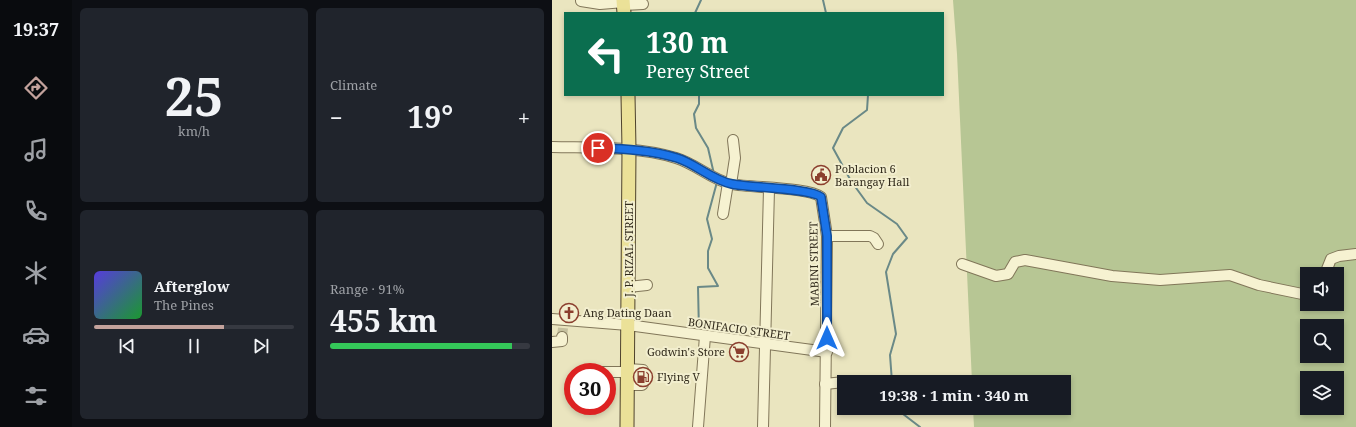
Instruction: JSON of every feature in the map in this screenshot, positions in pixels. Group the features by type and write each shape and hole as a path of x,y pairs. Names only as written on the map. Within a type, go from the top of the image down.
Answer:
{"main road":[{"name":"J. P. RIZAL STREET","path":"627,427 628,96"}],"street":[{"path":"581,1 600,4 643,4"},
{"path":"723,214 727,182 735,158 733,140"},
{"path":"552,147 629,149 677,158 727,182 769,189 763,427"},
{"name":"MABINI STREET","path":"769,189 816,194 821,197 827,236 827,352 825,384 828,427"},
{"path":"827,236 870,236 874,238 878,244"},
{"path":"1328,267 1331,259 1339,256 1356,254"},
{"path":"962,264 996,276 1008,274 1015,262 1025,260 1112,276 1160,280 1230,275 1259,285 1300,294"},
{"path":"628,287 647,285"},
{"name":"BONIFACIO STREET","path":"552,319 563,329 628,325 765,345 827,352"},
{"path":"552,342 562,341 563,329"},
{"path":"698,427 705,336"},
{"path":"616,374 627,375 643,370 643,372"},
{"path":"627,375 642,386 643,384"},
{"path":"825,384 837,383"}],"green space":[{"path":"953,0 1356,0 1356,427 974,427 973,415 1071,415 1071,375 972,375 957,54"}],"waterway":[{"path":"695,12 701,0"},
{"path":"823,0 826,12"},
{"path":"699,96 699,104 694,114 696,128 708,148 714,174"},
{"path":"868,96 867,110 843,128 833,148 851,181 867,203 897,224 907,238 893,254 886,272 896,334 890,355 891,375"},
{"path":"699,332 698,287 718,286 708,268 708,251 712,239 707,219 717,182"},
{"path":"904,415 920,427"}],"tunnel":[{"path":"562,337 563,328"}],"place":[{"name":"Poblacion 6 Barangay Hall","path":"821,175"},
{"name":"Ang Dating Daan","path":"569,313"},
{"name":"Godwin's Store","path":"739,352"},
{"name":"Flying V","path":"643,377"}],"route":[{"path":"598,148 629,149 677,158 731,184 804,192 816,194 821,197 827,236 827,338"}]}
